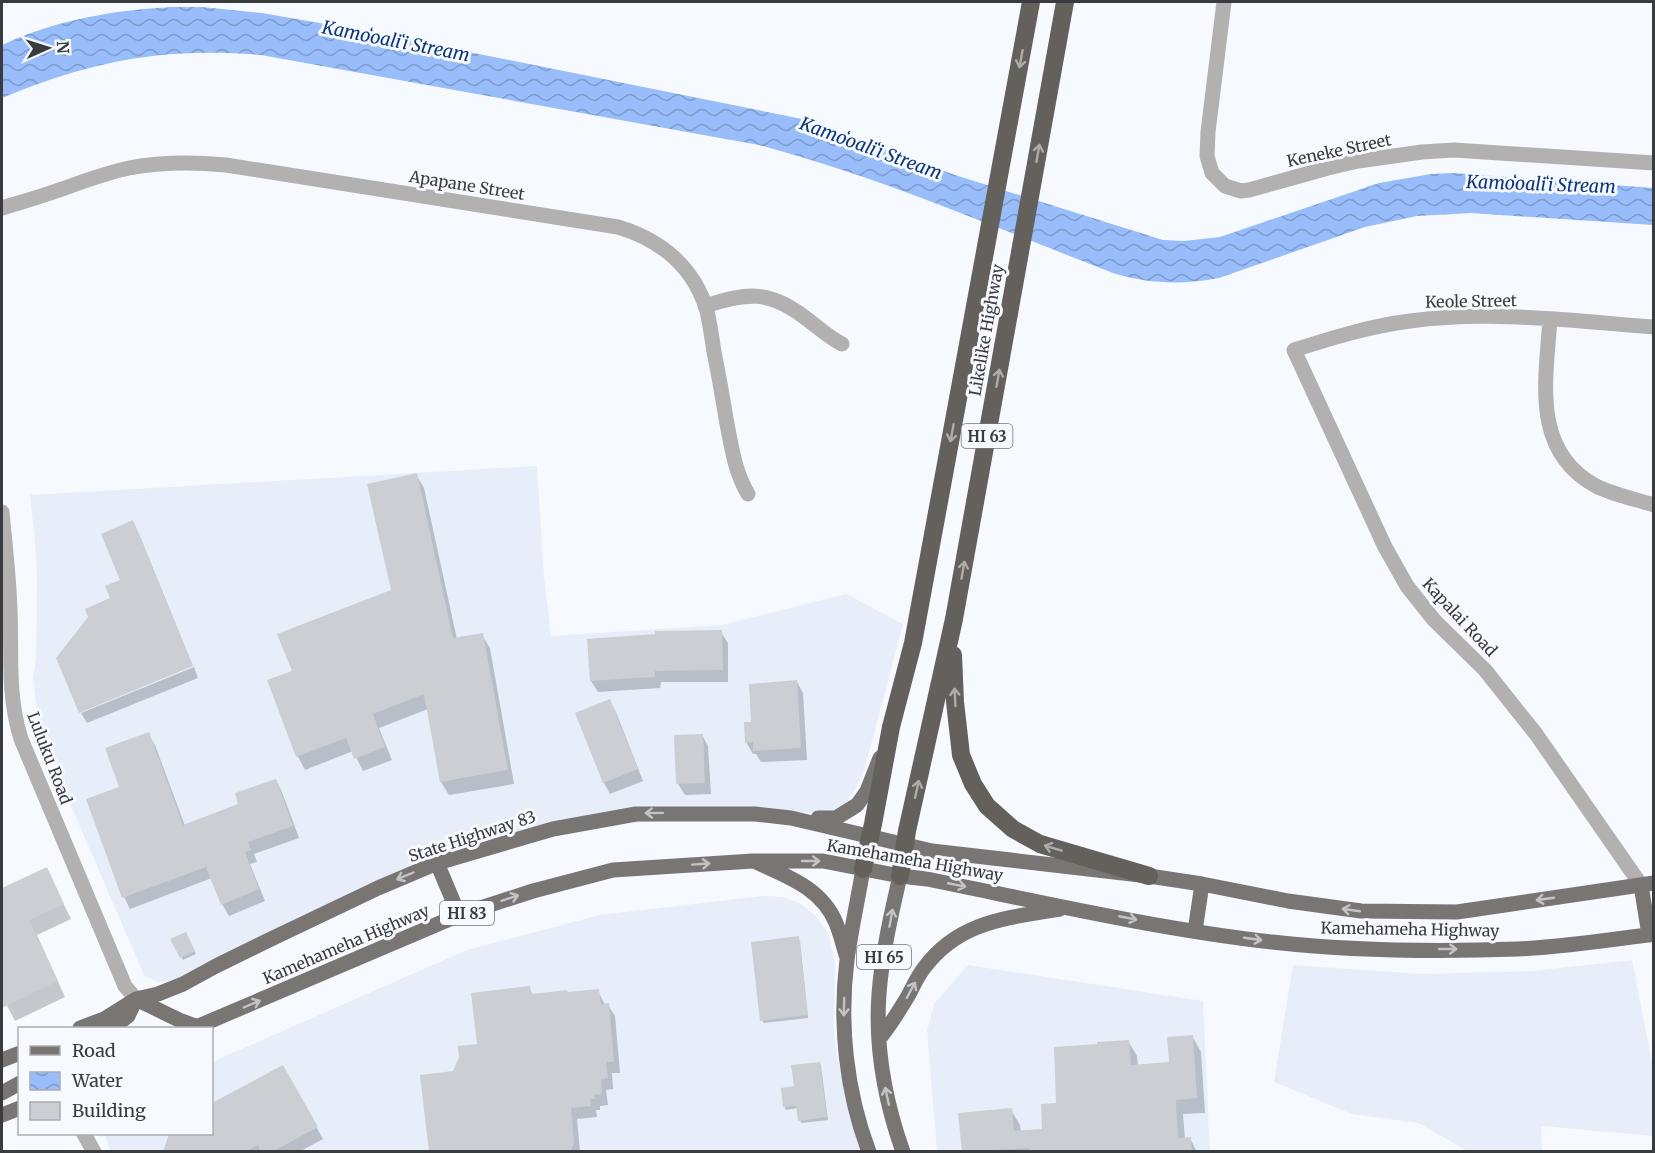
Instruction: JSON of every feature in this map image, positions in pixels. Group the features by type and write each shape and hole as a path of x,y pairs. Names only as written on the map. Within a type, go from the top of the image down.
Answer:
{"highway":[{"name":"Likelike Highway","path":"863,869 891,727 913,643 1031,2"},
{"name":"Likelike Highway","path":"900,876 952,628 1065,2"},
{"path":"952,628 958,739 966,770 987,806 1013,829 1040,844 1149,876"}],"main road":[{"path":"791,818 836,818 857,805 867,790 891,727"},
{"name":"State Highway 83","path":"85,1027 104,1019 136,999 158,994 183,984 289,930 437,863 554,829 636,814 755,814 791,818 905,846"},
{"name":"Kamehameha Highway","path":"905,846 1149,876 1288,901 1361,911 1457,912 1647,884"},
{"path":"753,861 804,884 821,899 830,910 836,923 847,960"},
{"name":"Kamehameha Highway","path":"198,1027 459,915 533,891 612,870 753,861 823,861 1195,931 1272,942 1362,949 1519,949 1651,934"},
{"path":"437,863 459,915"},
{"name":"HI 65","path":"863,869 847,960 844,1002 846,1054 857,1112 869,1152"},
{"name":"HI 65","path":"900,876 882,966 879,995 879,1039 885,1091 903,1152"},
{"path":"1195,931 1202,884"},
{"path":"1647,884 1651,934"},
{"path":"879,1039 889,1027 925,968 936,954 951,942 982,925 1000,919 1070,907"},
{"path":"116,1027 128,1016 136,999 194,1027"},
{"path":"2,1060 18,1054"},
{"path":"2,1093 18,1084"},
{"path":"2,1115 18,1109"}],"street":[{"name":"Keneke Street","path":"1224,2 1207,156 1212,173 1224,186 1249,190 1328,168 1390,156 1454,150 1653,163"},
{"name":"Apapane Street","path":"2,208 106,173 178,162 226,165 618,227 662,247 675,258 694,283 705,306 710,326 735,464 748,494"},
{"path":"705,306 744,296 767,298 790,306 825,334 842,344"},
{"name":"Keole Street","path":"1294,350 1355,331 1410,321 1475,316 1653,327"},
{"path":"1550,319 1546,406 1549,429 1555,443 1572,468 1583,478 1610,492 1653,505"},
{"name":"Kapalai Road","path":"1294,350 1385,547 1407,586 1434,620 1485,670 1536,734 1647,884"},
{"name":"Luluku Road","path":"2,513 10,608 10,685 15,722 125,986 136,999"},
{"path":"85,1135 94,1152"}],"shaded area":[{"path":"537,466 544,577 551,636 722,625 846,594 903,624 863,775 846,805 824,813 762,811 637,823 623,822 497,841 181,981 158,982 144,975 40,731 33,678 36,659 37,582 30,495"},
{"path":"762,896 782,897 800,903 817,917 829,935 835,963 834,1029 837,1057 864,1151 111,1152 106,1135 213,1135 213,1062 467,950 600,915"},
{"path":"1632,960 1653,1067 1653,1136 1541,1126 1542,1151 1468,1151 1418,1123 1352,1114 1274,1082 1293,965 1421,974 1532,971"},
{"path":"968,965 1203,1001 1210,1151 937,1151 927,1031 934,1004"}],"water":[{"name":"Kamoʻoaliʻi Stream","path":"172,7 202,7 262,13 360,30 812,121 955,175 1163,240 1184,241 1220,237 1379,183 1431,174 1454,173 1653,188 1653,225 1471,213 1417,216 1365,227 1219,278 1192,282 1153,281 1113,273 849,172 759,145 261,55 191,53 128,60 67,75 2,98 2,45 43,29 85,18"}],"building":[{"path":"417,473 453,638 483,633 508,770 440,782 424,694 373,714 385,747 354,759 346,738 296,757 267,680 292,671 277,634 391,590 367,484"},
{"path":"133,520 193,666 79,713 56,658 88,617 85,609 110,598 105,586 120,580 101,534"},
{"path":"722,630 723,670 655,671 655,677 590,681 587,639 655,634 655,631"},
{"path":"797,680 801,748 753,751 753,742 745,743 744,722 751,722 749,684"},
{"path":"610,699 638,769 603,783 575,713"},
{"path":"149,732 183,825 238,804 235,793 276,779 293,826 248,842 251,850 245,852 259,889 221,905 206,867 122,898 86,799 119,787 105,748"},
{"path":"703,734 705,783 676,784 674,735"},
{"path":"47,867 64,904 29,920 58,981 2,1008 2,888"},
{"path":"186,932 195,951 180,958 170,939"},
{"path":"799,936 808,1015 760,1021 751,942"},
{"path":"530,986 531,994 599,989 601,1004 609,1003 614,1062 606,1062 608,1078 601,1079 602,1094 594,1095 595,1099 590,1099 591,1106 571,1108 574,1143 570,1152 429,1152 420,1075 453,1071 459,1057 458,1046 477,1044 471,993"},
{"path":"1193,1035 1197,1098 1176,1100 1178,1138 1191,1137 1192,1152 1029,1152 1029,1148 962,1152 958,1113 1012,1108 1014,1131 1042,1129 1041,1104 1056,1103 1054,1047 1129,1040 1131,1065 1169,1062 1167,1037"},
{"path":"820,1062 827,1117 798,1121 796,1106 783,1107 781,1088 794,1086 791,1065"},
{"path":"283,1065 318,1127 272,1152 261,1152 258,1145 245,1152 163,1152 169,1135 213,1135 213,1102"}]}
